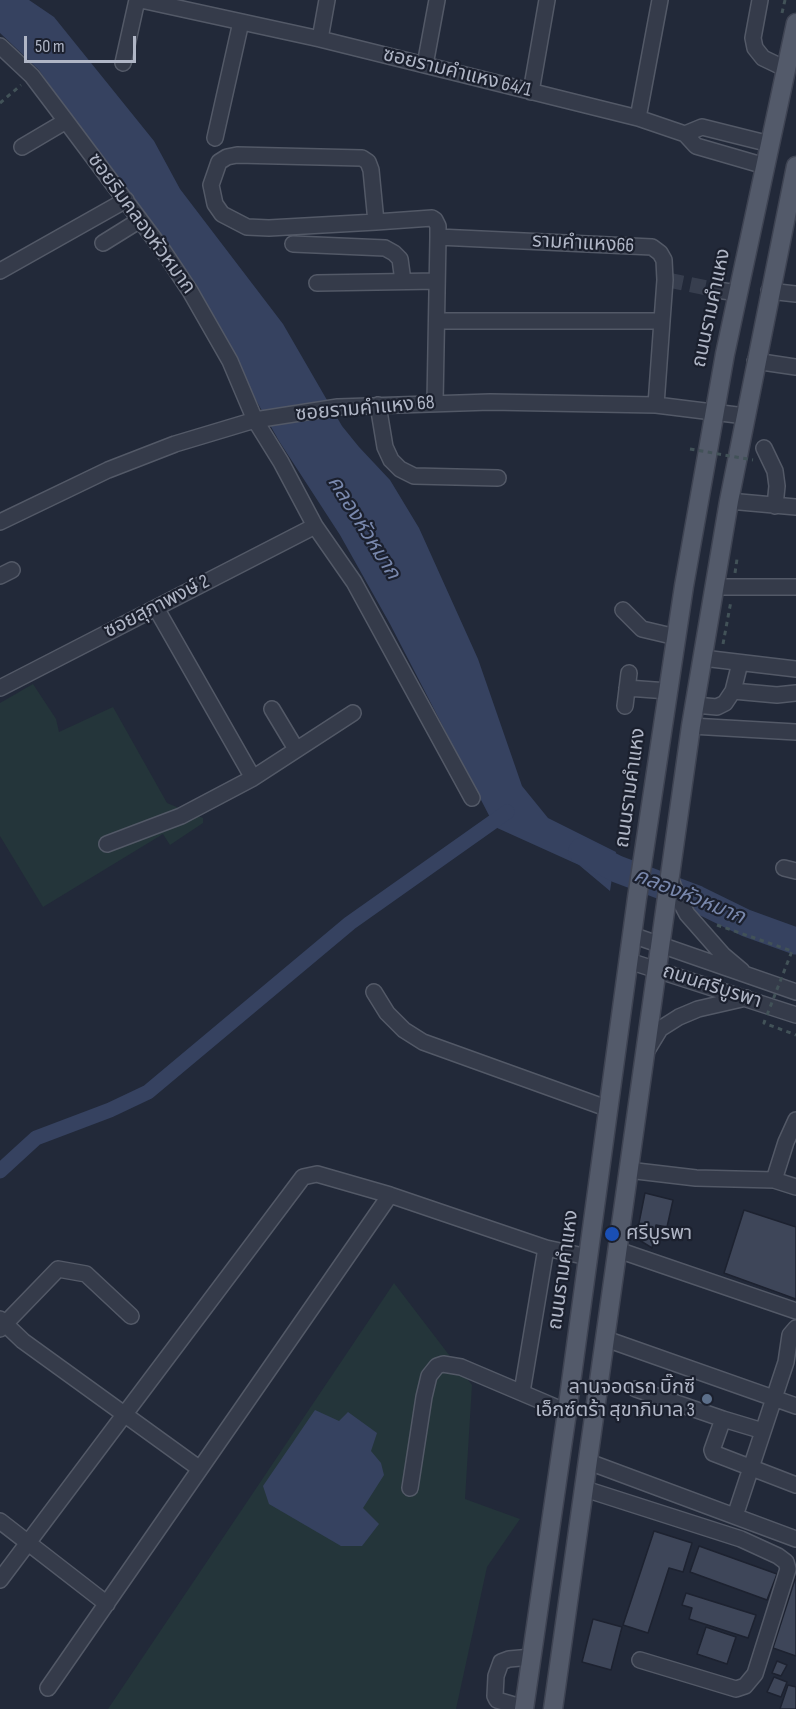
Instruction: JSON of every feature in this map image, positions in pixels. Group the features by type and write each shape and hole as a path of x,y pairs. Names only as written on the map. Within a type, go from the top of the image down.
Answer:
{"main road":[{"name":"ถนนรามคำแหง","path":"524,1708 628,961 676,637 714,413 796,23"},
{"path":"553,1709 691,726 755,361 796,166"}],"street":[{"name":"ซอยรามคำแหง 64/1","path":"139,0 207,7 241,22 320,39 638,118 686,134 696,146 765,166"},
{"path":"123,63 139,0"},
{"path":"320,39 327,0"},
{"path":"425,65 437,0"},
{"path":"531,92 547,0"},
{"path":"638,118 660,0"},
{"path":"760,0 753,38 755,48 763,58 786,69"},
{"path":"215,138 241,22"},
{"name":"ซอยริมคลองหัวหมาก","path":"0,46 32,76 126,200 190,291 230,361 315,526 354,582 472,798"},
{"path":"22,147 66,121"},
{"path":"686,134 702,127 770,144"},
{"path":"376,222 371,170 368,162 362,158 237,155 219,162 211,185 215,204 222,214 247,227 269,228 376,222 432,218 438,226 435,403"},
{"path":"0,271 126,200"},
{"path":"104,243 140,220"},
{"name":"รามคำแหง66","path":"438,237 652,247 660,253 664,260 667,280 656,405"},
{"path":"293,244 385,248 400,259 403,281"},
{"path":"317,283 437,281"},
{"path":"717,290 738,293"},
{"path":"770,291 796,294"},
{"path":"438,321 662,321"},
{"path":"755,361 796,367"},
{"name":"ซอยรามคำแหง 68","path":"0,522 108,470 176,444 259,420 338,407 435,403 656,405 745,416"},
{"path":"378,405 385,447 391,460 400,469 414,476 498,478"},
{"path":"759,454 775,471 777,486 775,506"},
{"path":"729,501 796,507"},
{"name":"ซอยสุภาพงษ์ 2","path":"0,688 315,526"},
{"path":"714,587 796,587"},
{"path":"156,608 253,778"},
{"path":"623,610 642,629 676,637"},
{"path":"703,658 796,669"},
{"path":"695,705 717,707 725,703 733,691 740,663"},
{"path":"625,706 628,680 668,691"},
{"path":"733,691 777,695 796,693"},
{"path":"272,709 296,749"},
{"path":"107,844 189,812 253,778 353,713"},
{"path":"691,726 796,732"},
{"path":"669,874 687,914 707,929 723,955 749,977"},
{"name":"ถนนศรีบูรพา","path":"632,935 796,992"},
{"name":"ถนนศรีบูรพา","path":"628,961 796,1015"},
{"path":"374,992 387,1013 404,1030 423,1042 609,1109"},
{"path":"644,1054 660,1029 679,1017 698,1009 746,998"},
{"path":"774,1180 786,1142 796,1120"},
{"path":"628,1170 696,1178 774,1180 796,1187"},
{"path":"0,1580 303,1177 317,1174 390,1195 546,1248 588,1257"},
{"path":"48,1688 390,1195"},
{"path":"522,1392 546,1248"},
{"path":"618,1250 796,1311"},
{"path":"131,1316 86,1274 58,1269 2,1324 22,1341 200,1469"},
{"path":"735,1516 774,1398 791,1363 790,1335 796,1328"},
{"path":"606,1339 796,1406"},
{"path":"410,1488 424,1397 429,1376 437,1366 443,1364 461,1367 567,1412"},
{"path":"636,1389 763,1431"},
{"path":"723,1419 712,1450 713,1453 796,1485"},
{"path":"589,1462 796,1539"},
{"path":"585,1489 741,1539 786,1562 788,1569 755,1674 745,1686 736,1689 640,1660"},
{"path":"0,1521 107,1604"},
{"path":"524,1708 497,1700 495,1696 496,1676 501,1662 532,1657"}],"path":[{"path":"0,103 32,76"},
{"path":"690,449 759,454"},
{"path":"707,929 792,951 764,1023 796,1035"}],"shaded area":[{"path":"33,684 56,719 59,732 113,707 167,803 203,818 203,823 170,845 163,834 43,907 0,836 0,703"},
{"path":"394,1283 472,1385 465,1499 520,1519 487,1567 456,1709 108,1709"}],"water":[{"path":"0,0 29,0 54,17 154,141 180,189 283,324 342,426 390,480 419,528 478,659 522,786 548,818 616,852 610,891 579,865 495,827 390,624 340,535 279,441 239,370 118,183 39,70 0,33"},
{"path":"315,1410 339,1421 348,1412 377,1433 371,1451 381,1463 384,1475 363,1508 379,1524 362,1546 341,1546 269,1504 263,1486"}],"building":[{"path":"645,1193 673,1200 667,1227 656,1225 652,1248 636,1238"},
{"path":"744,1210 796,1227 796,1299 724,1273"},
{"path":"654,1531 692,1543 683,1572 669,1568 648,1633 623,1625"},
{"path":"699,1546 777,1574 767,1600 690,1572"},
{"path":"796,1576 796,1656 773,1648"},
{"path":"686,1593 756,1615 748,1638 689,1619 692,1608 682,1605"},
{"path":"593,1619 622,1627 611,1670 582,1662"},
{"path":"706,1627 736,1637 727,1664 697,1654"},
{"path":"777,1661 787,1665 781,1676 772,1673"},
{"path":"774,1677 787,1682 781,1697 767,1692"},
{"path":"788,1685 796,1687 796,1709 780,1709"}],"waterway":[{"path":"0,1171 36,1138 110,1110 148,1092 350,923 507,812"},
{"name":"คลองหัวหมาก","path":"582,851 617,869 697,899 746,923 796,941"}],"tunnel":[{"path":"668,280 717,290"}],"place":[{"name":"ศรีบูรพา","path":"612,1234"},
{"name":"ลานจอดรถ บิ๊กซี เอ็กซ์ตร้า สุขาภิบาล 3","path":"707,1399"}]}
